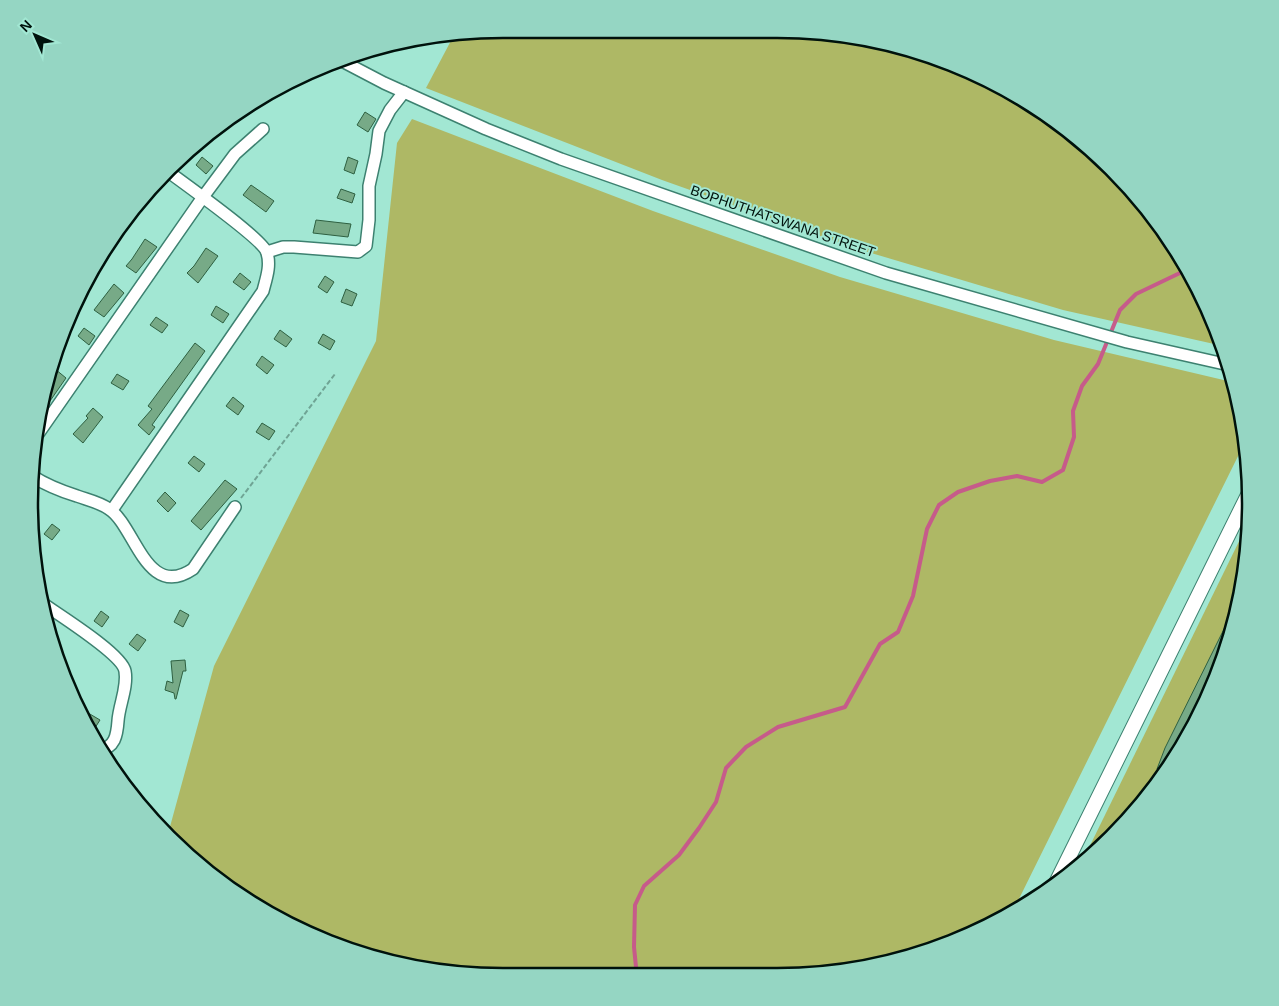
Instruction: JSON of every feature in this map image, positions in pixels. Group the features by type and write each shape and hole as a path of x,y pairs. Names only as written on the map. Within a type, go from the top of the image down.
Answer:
{"street":[{"name":"BOPHUTHATSWANA STREET","path":"348,64 404,92 560,159 886,273 1127,342 1220,363"},
{"path":"267,252 283,247 358,252 366,246 369,220 369,186 379,131 390,110 404,92"},
{"path":"44,426 203,197 235,154 263,129"},
{"path":"112,510 263,291 268,272 267,252 247,232 173,175"},
{"path":"38,480 50,487 91,500 112,510 148,563 162,574 168,576 184,575 193,569 235,507"},
{"path":"1063,869 1242,507"},
{"path":"49,608 105,648 120,661 125,671 125,686 119,711 116,738 108,748"}],"path":[{"path":"235,507 335,374"}],"green space":[{"path":"473,38 806,38 867,46 926,62 982,86 1035,116 1083,153 1105,174 1126,196 1163,244 1193,297 1213,344 1063,310 851,247 662,180 426,88 451,40"},
{"path":"412,119 653,211 840,277 1054,340 1225,380 1233,412 1239,454 1018,900 982,920 926,944 867,960 837,965 806,968 473,968 412,960 353,944 325,933 270,906 244,890 196,853 170,828 214,666 376,341 397,143"},
{"path":"1240,538 1233,594 1226,623 1217,653 1193,709 1163,762 1145,786 1126,810 1089,847"}],"building":[{"path":"365,112 376,119 368,132 357,125"},
{"path":"202,157 213,166 206,174 196,165"},
{"path":"348,157 358,161 354,174 344,170"},
{"path":"251,185 274,201 266,212 243,195"},
{"path":"341,189 355,194 352,203 337,198"},
{"path":"316,220 351,224 348,237 313,233"},
{"path":"145,239 157,247 136,273 126,266"},
{"path":"206,248 218,256 198,283 187,273"},
{"path":"240,273 251,282 244,290 233,282"},
{"path":"325,276 334,282 327,293 318,287"},
{"path":"114,284 124,293 104,317 94,310"},
{"path":"346,289 357,294 352,306 341,302"},
{"path":"216,306 229,314 223,323 211,315"},
{"path":"156,317 168,325 162,333 150,325"},
{"path":"84,328 95,336 89,345 78,336"},
{"path":"280,330 292,339 286,347 274,339"},
{"path":"323,334 335,341 330,350 318,343"},
{"path":"195,343 205,351 152,425 155,427 149,435 138,425 152,409 148,406"},
{"path":"262,356 274,365 267,374 256,365"},
{"path":"57,370 66,378 48,404"},
{"path":"117,374 129,381 123,390 111,383"},
{"path":"233,397 244,406 238,415 226,406"},
{"path":"93,408 103,417 83,443 73,434 88,418 86,416"},
{"path":"262,423 275,431 269,440 256,432"},
{"path":"194,456 205,464 199,472 188,463"},
{"path":"225,480 237,489 201,530 191,521"},
{"path":"165,492 176,503 168,512 157,501"},
{"path":"52,524 60,530 52,540 44,534"},
{"path":"180,610 189,615 183,627 174,622"},
{"path":"101,611 109,617 102,627 94,621"},
{"path":"1224,628 1217,653 1193,709 1179,736 1158,769 1165,748"},
{"path":"137,634 146,640 138,651 129,644"},
{"path":"185,660 186,671 183,671 175,699 174,693 165,690 167,681 173,683 171,661"},
{"path":"88,713 100,720 95,727"}],"waterway":[{"path":"636,968 634,947 635,905 644,886 679,855 699,828 716,802 726,768 746,747 778,727 845,707 880,644 898,632 913,596 927,529 939,505 958,492 990,481 1017,476 1042,482 1063,470 1074,437 1073,411 1082,386 1098,364 1120,310 1136,294 1180,273"}]}
